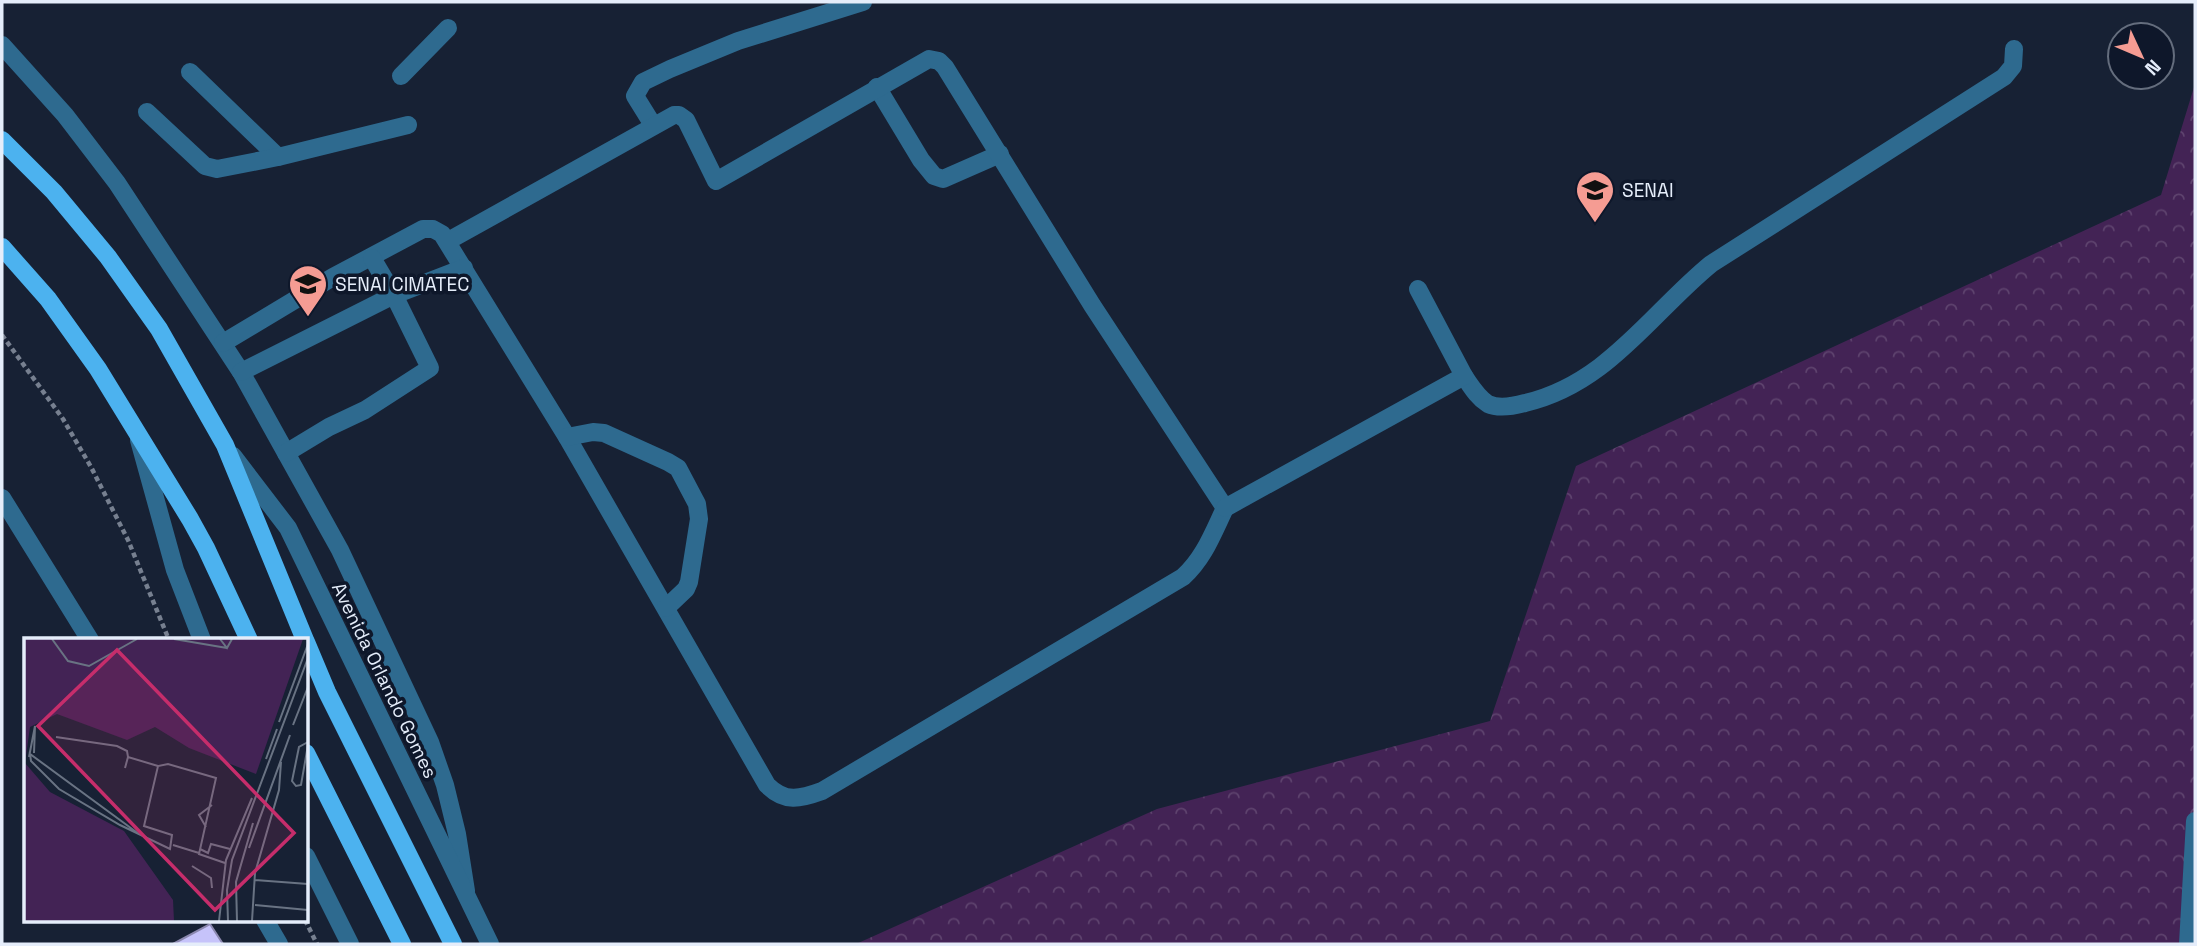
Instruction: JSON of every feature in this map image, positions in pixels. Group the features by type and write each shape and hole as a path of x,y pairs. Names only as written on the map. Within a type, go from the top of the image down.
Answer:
{"main road":[{"name":"Avenida Orlando Gomes","path":"2,140 54,192 108,257 159,329 225,445 305,638"},
{"path":"2,247 48,299 98,369 206,548 249,638"},
{"name":"Avenida Orlando Gomes","path":"308,646 327,692 453,944"},
{"path":"308,757 402,944"}],"street":[{"path":"653,125 635,96 643,82 738,41 863,2"},
{"path":"401,76 448,28"},
{"path":"2,45 65,115 117,183 241,372 340,550 430,743 445,785 457,834 468,901"},
{"path":"1418,289 1464,376 1476,393 1490,405 1510,407 1543,399 1594,373 1634,339 1692,279 1711,264 2004,78 2013,66 2014,49"},
{"path":"448,241 674,115 686,120 716,181 929,59 939,61 1000,154 1092,305 1225,508"},
{"path":"190,72 278,158"},
{"path":"877,87 921,160 934,176 943,179 1000,154"},
{"path":"147,112 205,166 217,169 278,158 408,125"},
{"path":"223,343 333,277 423,229 433,229 442,234 567,437 767,785 776,794 789,798 806,797 822,791 1183,577 1204,553 1225,508 1464,376"},
{"path":"286,453 329,427 365,410 430,368 394,295 372,258"},
{"path":"241,372 394,295 464,268"},
{"path":"567,437 593,432 604,433 678,468 697,504 699,519 689,582 686,589 666,608"},
{"path":"137,433 175,570 201,638"},
{"name":"Avenida Orlando Gomes","path":"225,445 288,528 490,944"},
{"path":"2,498 89,638"},
{"path":"2188,944 2195,821"},
{"path":"308,860 350,944"},
{"path":"266,922 279,944"}],"path":[{"path":"2,335 63,419 91,467 128,540 168,638"},
{"path":"306,922 317,944"}],"green space":[{"path":"2195,84 2195,944 856,944 1157,809 1490,721 1576,466 2161,195"}],"building":[{"path":"210,924 223,944 173,944"}],"place":[{"name":"SENAI","path":"1595,224"},
{"name":"SENAI CIMATEC","path":"308,318"}]}
